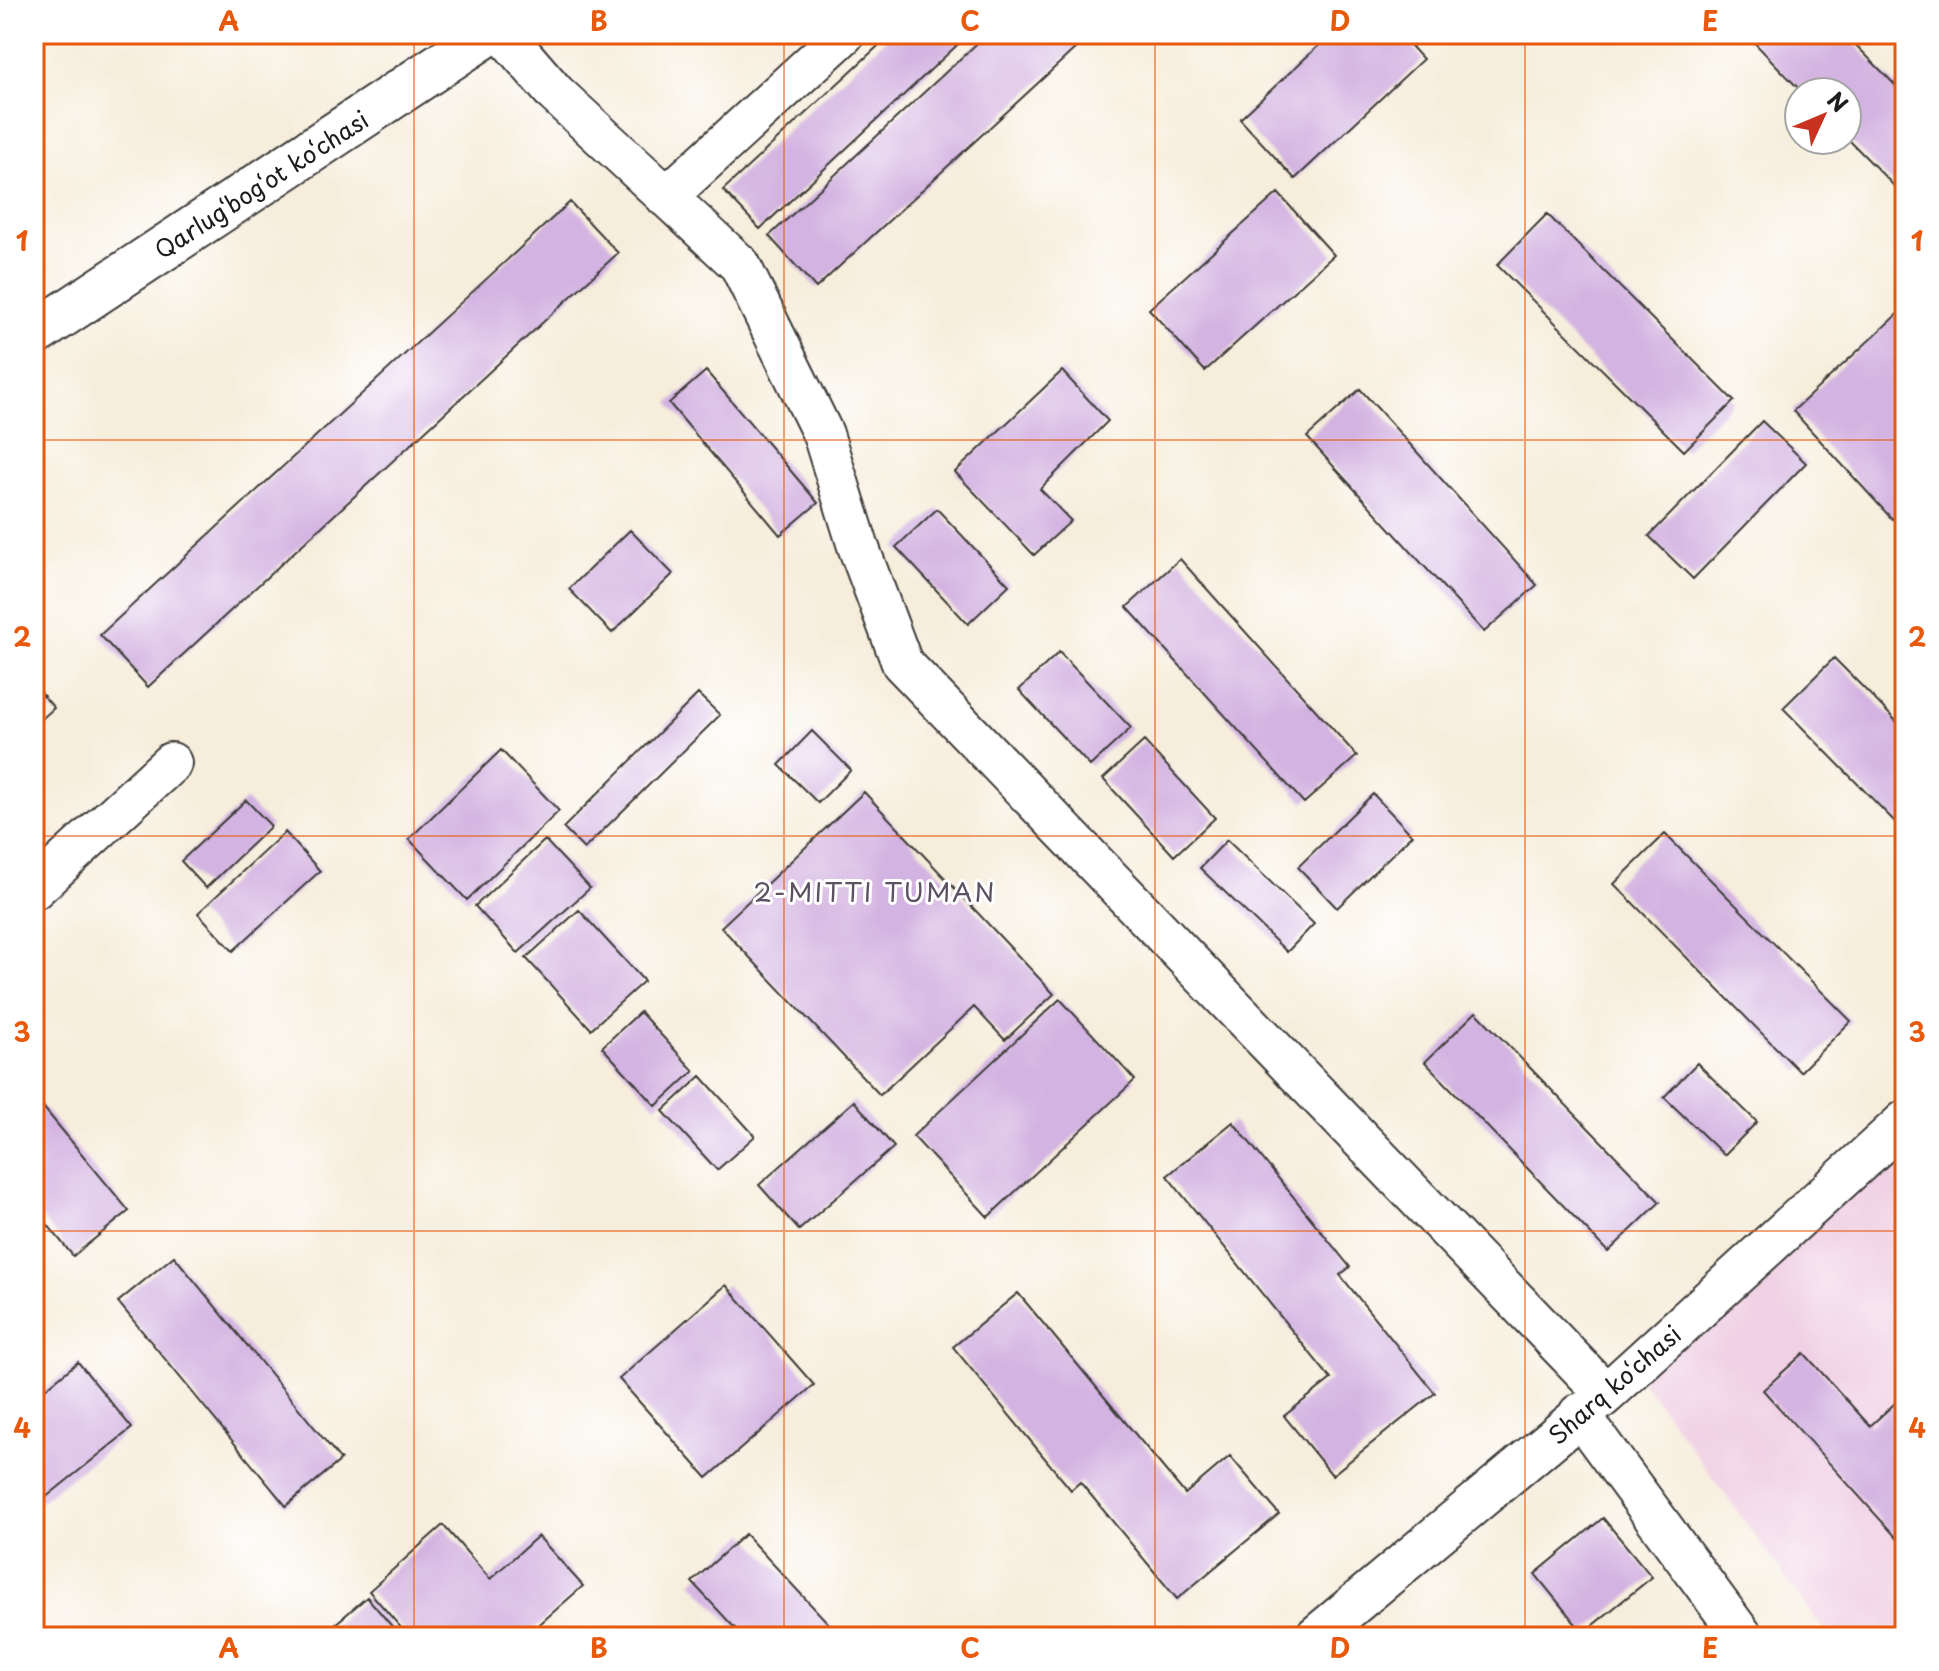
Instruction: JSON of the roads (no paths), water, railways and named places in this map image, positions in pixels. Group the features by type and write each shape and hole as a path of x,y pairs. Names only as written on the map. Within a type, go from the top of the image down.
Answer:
{"main road":[{"name":"Qarlug‘bog‘ot ko‘chasi","path":"34,334 487,34"}],"street":[{"path":"504,34 555,93 740,265 823,434 858,546 902,663 1592,1404 1743,1637"},
{"path":"666,197 844,34"},
{"path":"34,889 171,763"},
{"name":"Sharq ko‘chasi","path":"1315,1637 1592,1404 1905,1121"}],"district":[{"name":"2-MITTI TUMAN","path":"875,891"}]}
